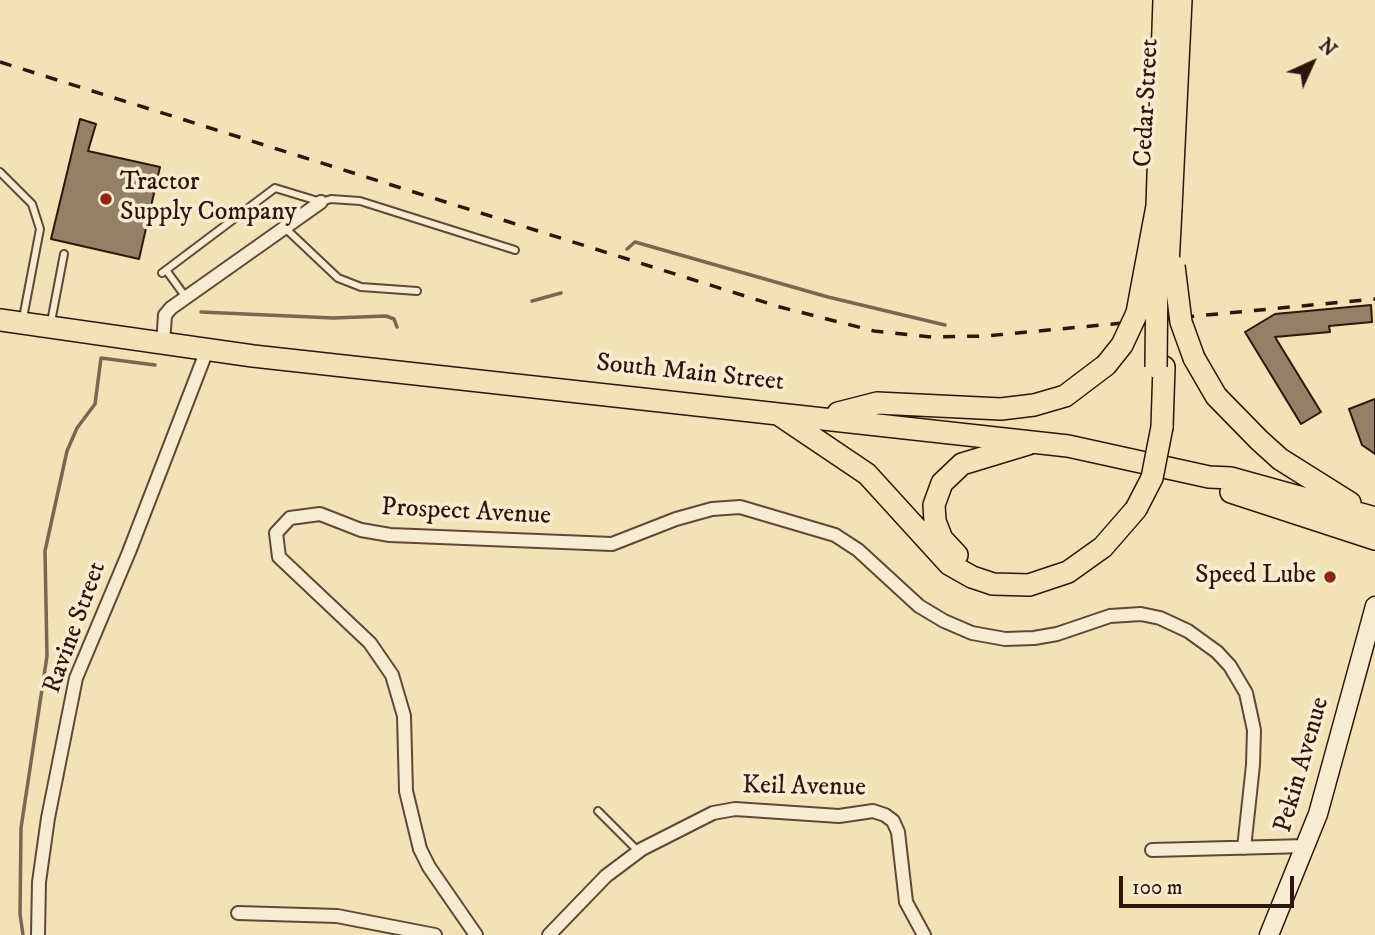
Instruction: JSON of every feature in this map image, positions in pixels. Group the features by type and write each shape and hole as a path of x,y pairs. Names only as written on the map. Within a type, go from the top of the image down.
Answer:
{"main road":[{"name":"Cedar Street","path":"1164,0 1164,207"},
{"name":"Cedar Street","path":"1164,207 1181,0"},
{"path":"1164,207 1178,307 1194,358 1216,396 1280,459 1374,517"},
{"path":"822,417 877,404 1001,409 1034,405 1072,392 1106,365 1126,339 1137,313 1164,207"},
{"path":"774,411 867,474 949,564 972,578 993,584 1029,585 1068,572 1111,540 1132,506 1158,426 1164,207"},
{"name":"South Main Street","path":"0,320 207,350 1036,442 1124,456 1209,477 1231,478 1374,517"},
{"path":"1036,442 969,461 956,468 942,483 934,505 938,531 946,544 965,561 985,571 1005,575 1024,576 1050,569 1088,548 1132,506"},
{"name":"South Main Street","path":"1209,477 1231,492 1375,539"}],"street":[{"path":"163,344 165,315 185,296 282,226 321,202"},
{"name":"Ravine Street","path":"38,935 39,883 48,818 76,678 129,552 207,350"},
{"name":"Prospect Avenue","path":"476,935 429,867 420,849 406,791 404,716 392,675 370,643 279,557 276,533 290,519 320,514 371,533 390,535 612,544 676,519 712,509 740,507 835,536 858,550 931,614 972,633 1005,639 1045,636 1110,616 1141,614 1170,621 1217,652 1241,684 1254,730 1244,848"},
{"name":"Pekin Avenue","path":"1269,935 1307,846 1375,606"},
{"name":"Keil Avenue","path":"549,935 606,876 638,851 713,813 727,810 839,816 873,811 890,818 898,832 906,901 924,935"},
{"path":"1152,850 1307,846"},
{"path":"238,913 337,916 435,935"}],"lane":[{"path":"0,172 32,204 40,229 22,324"},
{"path":"185,296 164,272 275,188 321,202 360,201 515,250"},
{"path":"282,226 338,278 361,287 417,291"},
{"path":"50,328 64,254"},
{"path":"598,811 638,851"}],"building":[{"name":"Tractor Supply Company","path":"80,119 96,124 88,151 160,167 139,259 51,239"},
{"path":"1371,305 1372,322 1329,326 1330,332 1275,337 1321,412 1301,424 1245,332 1275,314"},
{"path":"1375,399 1375,454 1362,445 1349,409"}],"waterway":[{"path":"627,249 635,242 828,297 945,325"},
{"path":"532,301 561,293"},
{"path":"201,312 333,318 386,316 394,319 397,327"},
{"path":"23,935 20,914 21,828 47,656 45,551 67,451 77,428 95,404 101,358 155,365"}],"railway":[{"path":"0,62 780,307 874,331 932,337 986,336 1375,299"}],"place":[{"name":"Tractor Supply Company","path":"106,199"},
{"name":"Speed Lube","path":"1330,577"}]}
